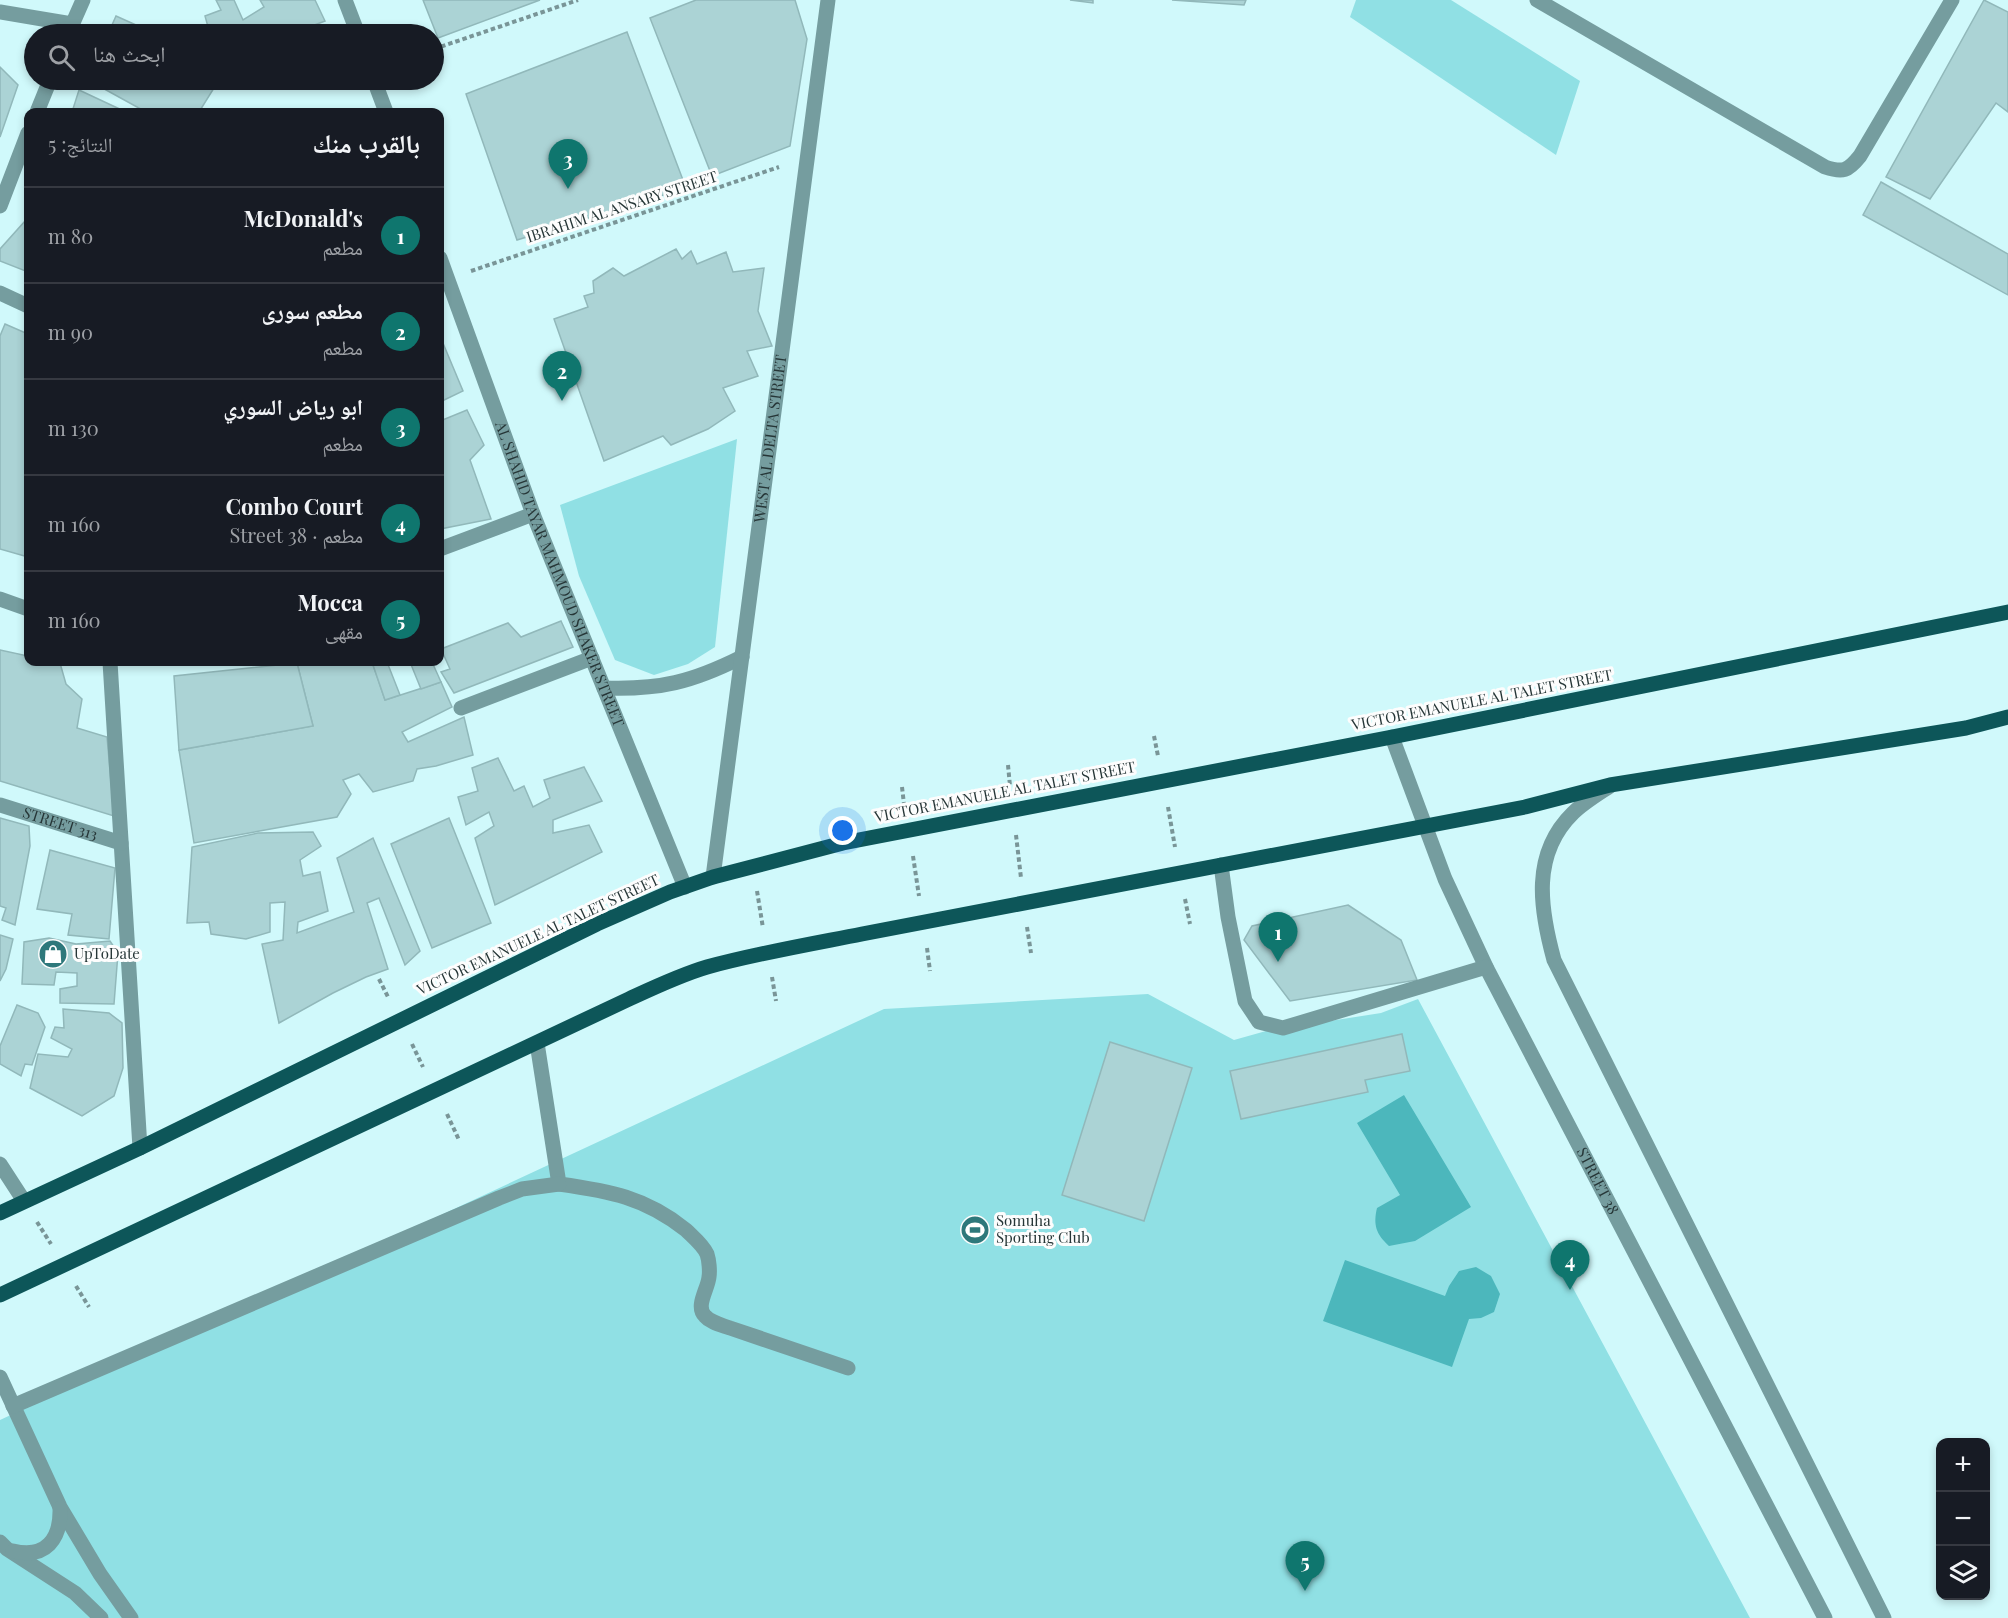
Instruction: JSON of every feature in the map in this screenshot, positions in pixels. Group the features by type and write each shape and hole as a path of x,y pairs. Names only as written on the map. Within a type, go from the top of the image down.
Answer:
{"main road":[{"name":"VICTOR EMANUELE AL TALET STREET","path":"0,1213 140,1148 597,924 712,877 843,843 1392,737 2008,612"},
{"path":"0,1295 667,981 706,968 922,922 1525,807 1610,785 1965,728 2008,717"}],"street":[{"path":"72,24 83,0"},
{"path":"345,0 354,24"},
{"name":"WEST AL DELTA STREET","path":"712,877 828,0"},
{"path":"1537,0 1825,167 1838,172 1851,167 1860,156 1952,0"},
{"path":"0,12 49,24"},
{"path":"39,108 46,90"},
{"path":"379,90 386,108"},
{"path":"0,206 24,143"},
{"name":"AL SHAHID TAYAR MAHMOUD SHAKER STREET","path":"444,269 533,514 685,887"},
{"path":"0,293 24,304"},
{"path":"444,547 533,514"},
{"path":"0,599 24,608"},
{"path":"604,688 661,687 689,681 742,657"},
{"path":"461,708 592,658"},
{"path":"110,666 140,1148"},
{"name":"STREET 38","path":"1392,737 1445,879 1486,967 1825,1618"},
{"path":"1610,785 1574,812 1560,828 1550,845 1543,867 1541,898 1554,960 1884,1618"},
{"name":"STREET 313","path":"0,805 121,843"},
{"path":"1221,865 1228,917 1245,1001 1259,1022 1283,1028 1486,967"},
{"path":"537,1043 544,1101 559,1184"},
{"path":"0,1164 24,1201"},
{"path":"13,1406 499,1198 522,1190 559,1184 602,1190 644,1203 663,1213 695,1238 707,1255 710,1276 701,1305 705,1316 710,1320 848,1368"},
{"path":"0,1377 60,1507 95,1566 131,1618"},
{"path":"4,1546 24,1553 41,1550 54,1540 61,1524 60,1507"},
{"path":"4,1546 75,1593 102,1618"}],"path":[{"path":"444,46 578,0"},
{"name":"IBRAHIM AL ANSARY STREET","path":"475,269 777,168"},
{"path":"1154,736 1190,924"},
{"path":"1008,765 1031,953"},
{"path":"902,787 930,971"},
{"path":"752,866 776,1001"},
{"path":"379,979 459,1140"}],"shaded area":[{"path":"1356,0 1451,0 1580,81 1556,155 1350,17"},
{"path":"737,439 715,647 688,664 654,675 615,660 579,576 560,505"},
{"name":"Somuha Sporting Club","path":"1148,994 1234,1040 1266,1031 1381,1013 1418,999 1750,1618 0,1618 0,1420 884,1009"},
{"path":"1404,1095 1471,1207 1415,1241 1389,1246 1377,1229 1375,1219 1377,1208 1400,1195 1357,1123"},
{"path":"1345,1260 1445,1296 1459,1271 1476,1267 1491,1276 1500,1294 1494,1312 1481,1318 1469,1319 1452,1367 1323,1321"}],"building":[{"path":"216,0 234,0 243,20 264,7 260,0 315,0 325,21 317,24 207,24 205,16 221,10"},
{"path":"423,0 540,0 444,36 444,24 432,24"},
{"path":"696,0 795,0 807,39 790,146 712,176 650,18"},
{"path":"1070,0 1093,0 1093,3"},
{"path":"1172,0 1246,0 1244,5"},
{"path":"1984,0 2008,12 2008,112 1996,103 1930,199 1886,177"},
{"path":"116,16 134,24 112,24"},
{"path":"627,32 686,188 517,240 466,94"},
{"path":"0,67 18,85 0,137"},
{"path":"79,90 117,108 73,108"},
{"path":"106,90 213,90 202,108 139,108"},
{"path":"1881,182 2008,254 2008,295 1863,215"},
{"path":"24,222 24,270 0,261 0,249"},
{"path":"676,249 682,259 691,251 697,264 726,252 733,272 764,268 758,311 772,346 747,351 758,376 723,388 735,411 708,429 671,445 663,436 604,461 554,319 588,307 584,296 594,293 593,281 613,268 624,276"},
{"path":"5,324 24,332 24,556 0,549 0,336"},
{"path":"444,346 463,391 444,400"},
{"path":"467,410 484,445 470,460 491,519 444,528 444,419"},
{"path":"561,621 573,647 454,693 441,672 450,669 444,656 444,648 508,623 521,637"},
{"path":"0,650 24,655 24,666 61,666 66,684 82,699 77,728 107,737 114,816 0,781"},
{"path":"269,666 298,666 313,726 179,750 174,676"},
{"path":"298,666 373,666 385,700 441,682 452,707 402,732 408,742 464,717 473,755 417,769 413,781 373,792 359,774 343,780 351,794 337,817 194,843 179,750 313,726"},
{"path":"373,666 389,666 400,695 385,700"},
{"path":"412,666 434,666 441,682 421,689"},
{"path":"498,758 514,791 524,786 533,807 550,798 544,780 584,767 602,801 553,820 553,833 589,825 602,852 495,905 475,838 494,826 489,812 466,825 458,797 478,791 472,768"},
{"path":"0,818 29,826 30,846 15,925 2,920 6,908 0,906"},
{"path":"449,818 491,923 432,948 391,844"},
{"path":"313,832 321,846 300,860 303,876 320,872 328,911 298,922 297,933 354,912 337,858 373,838 420,951 405,965 379,898 367,903 388,969 333,993 279,1023 262,944 283,940 285,902 270,903 270,932 246,939 211,934 209,922 187,923 192,847 258,833"},
{"path":"50,850 115,868 109,939 68,935 72,914 37,909"},
{"path":"1348,905 1401,940 1417,980 1290,1001 1244,940 1252,926"},
{"path":"0,935 13,939 6,969 0,981"},
{"path":"49,938 76,944 110,941 118,953 114,1004 60,1003 60,989 77,986 77,973 56,972 54,985 22,984 24,942"},
{"path":"17,1005 38,1013 45,1027 32,1065 25,1064 21,1076 0,1064 0,1046"},
{"path":"63,1009 109,1013 122,1023 123,1068 114,1096 82,1116 30,1088 38,1054 68,1057 72,1049 51,1038 55,1027 64,1028"},
{"path":"1402,1034 1410,1071 1365,1080 1368,1092 1241,1119 1230,1071"},
{"path":"1110,1042 1192,1068 1144,1221 1062,1195"}],"place":[{"name":"ابو رياض السوري","path":"568,189"},
{"name":"مطعم سورى","path":"562,401"},
{"name":"UpToDate","path":"53,954"},
{"name":"McDonald's","path":"1278,962"},
{"name":"Somuha Sporting Club","path":"975,1230"},
{"name":"Combo Court","path":"1570,1290"},
{"name":"Mocca","path":"1305,1591"}]}
